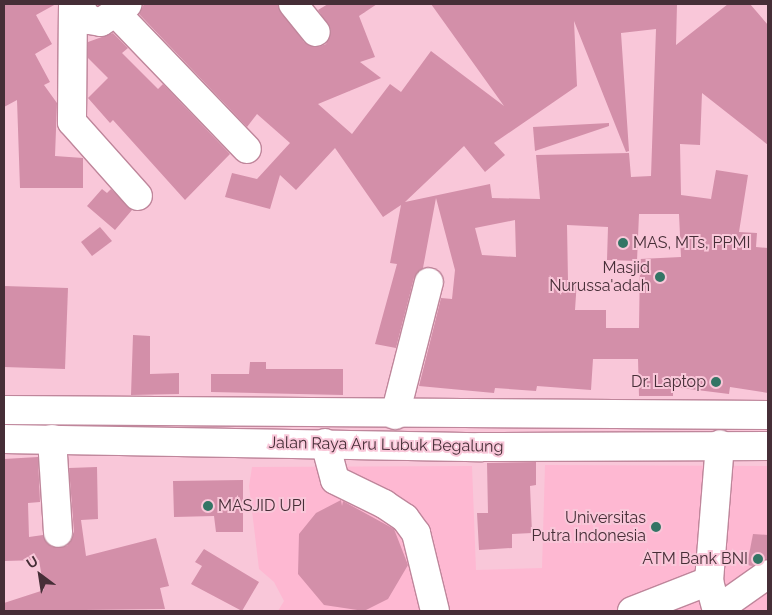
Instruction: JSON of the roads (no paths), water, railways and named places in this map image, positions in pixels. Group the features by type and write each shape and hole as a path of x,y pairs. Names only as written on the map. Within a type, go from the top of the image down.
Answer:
{"main road":[{"path":"73,4 72,122 138,196"},
{"path":"77,4 89,20 101,22 122,8 247,149"},
{"path":"293,4 316,32"},
{"path":"395,415 429,282"},
{"name":"Jalan Raya Aru Lubuk Begalung","path":"4,410 232,410 395,415 768,415"},
{"path":"232,410 233,444"},
{"name":"Jalan Raya Aru Lubuk Begalung","path":"4,439 480,447 720,444 768,446"},
{"path":"52,439 58,533"},
{"path":"324,443 335,480 384,504 405,518 416,533 434,611"},
{"path":"720,444 709,581 717,610 768,574"},
{"path":"632,611 709,581"}],"place":[{"name":"MAS, MTs, PPMI","path":"623,243"},
{"name":"Masjid Nurussa'adah","path":"660,277"},
{"name":"Dr. Laptop","path":"716,382"},
{"name":"MASJID UPI","path":"208,506"},
{"name":"Universitas Putra Indonesia","path":"656,527"},
{"name":"ATM Bank BNI","path":"758,559"}]}
